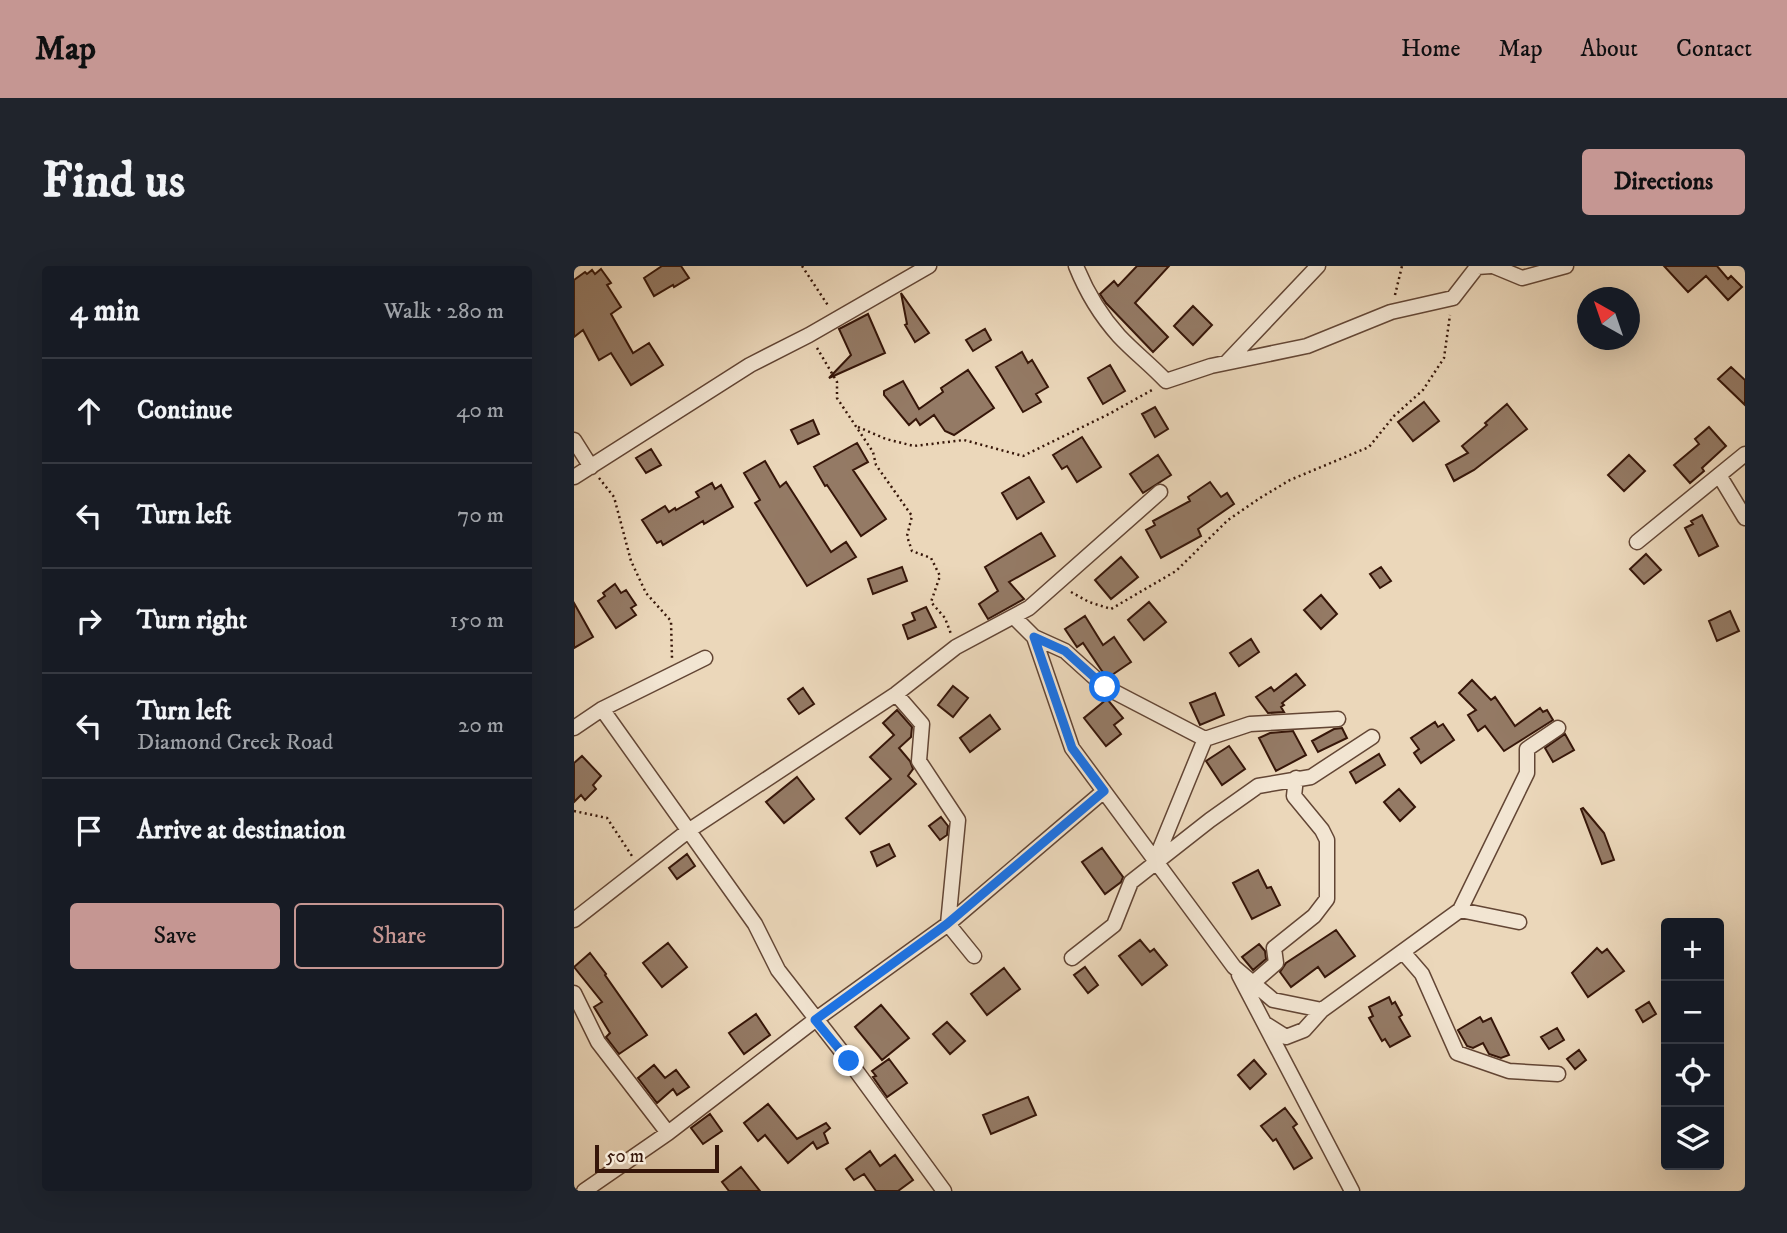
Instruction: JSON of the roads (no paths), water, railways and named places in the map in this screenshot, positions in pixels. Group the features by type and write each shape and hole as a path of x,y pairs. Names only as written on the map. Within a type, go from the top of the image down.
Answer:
{"street":[{"path":"574,477 750,365 809,335 929,266"},
{"path":"1076,266 1085,289 1119,335 1166,381 1227,362 1307,346 1391,312 1452,298 1477,267 1492,266 1522,278 1566,266"},
{"path":"1227,362 1318,266"},
{"path":"574,440 591,467"},
{"path":"1637,542 1745,454"},
{"path":"1719,475 1745,518"},
{"path":"574,920 688,831 896,694 956,647 1029,608 1160,492"},
{"path":"1014,617 1034,637 1065,651 1105,687 1205,739 1250,724 1338,719"},
{"path":"1034,637 1072,748 1234,967 1352,1191"},
{"path":"574,728 603,709 705,658"},
{"path":"896,694 922,724 919,761 958,820 947,924 974,956"},
{"path":"603,709 755,924 778,970 849,1061 944,1191"},
{"path":"1266,1025 1286,1037 1304,1030 1322,1010 1460,910 1527,773 1527,748 1558,728"},
{"path":"1072,957 1114,925 1131,882 1258,786 1296,778 1311,778 1372,737"},
{"path":"1155,862 1205,739"},
{"path":"1253,983 1276,963 1274,948 1314,916 1327,899 1327,840 1294,796 1296,778"},
{"path":"591,1189 947,924 1104,791"},
{"path":"1460,910 1519,922"},
{"path":"1404,952 1422,974 1457,1053 1509,1071 1558,1074"},
{"path":"1234,967 1273,1000 1322,1010"},
{"path":"574,993 598,1042 668,1133"}]}
